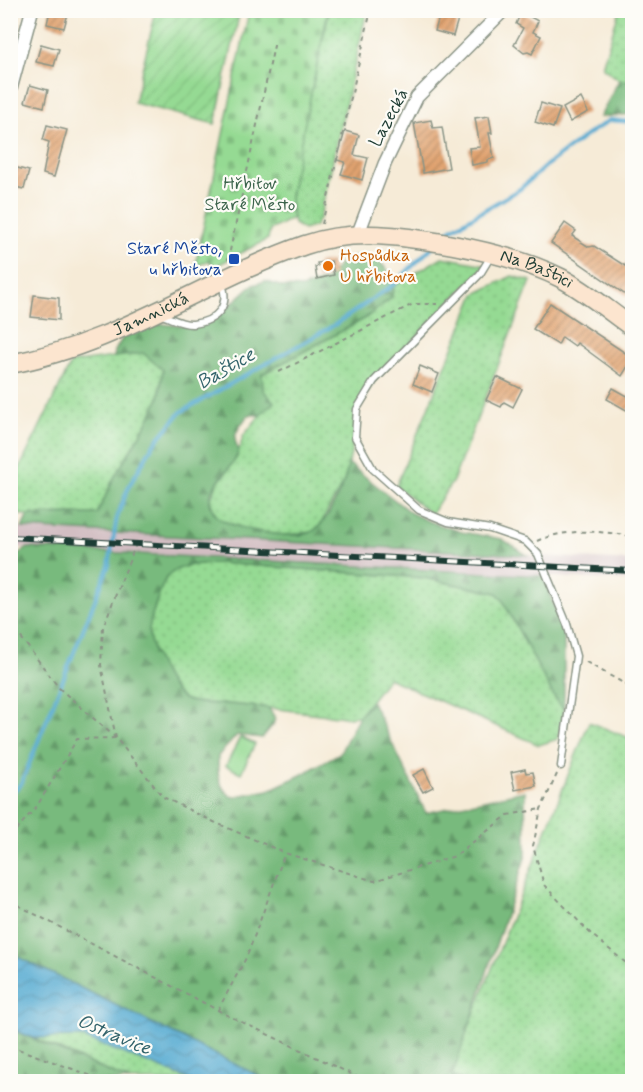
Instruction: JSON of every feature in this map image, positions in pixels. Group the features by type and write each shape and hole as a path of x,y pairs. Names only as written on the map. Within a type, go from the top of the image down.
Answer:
{"main road":[{"name":"Jamnická","path":"10,364 55,354 317,241 358,234 398,236 429,241"},
{"name":"Na Baštici","path":"429,241 493,253 532,265 564,280 633,327"}],"street":[{"path":"10,91 32,10"},
{"name":"Lazecká","path":"358,234 385,163 417,97 504,10"}],"lane":[{"path":"493,253 480,274 375,381 357,409 356,437 373,469 419,510 448,522 490,529 525,541 538,554 567,624 576,656 561,766"},
{"path":"156,312 193,324 212,318 225,303 226,293 221,282"}],"path":[{"path":"317,241 371,10"},
{"path":"228,263 275,41"},
{"path":"279,372 412,304 449,306"},
{"path":"529,545 552,535 584,531 633,536"},
{"path":"116,738 101,665 103,627 136,544"},
{"path":"10,623 59,688 116,738 163,797 285,853 374,881 455,856 508,815 542,809"},
{"path":"576,656 633,688"},
{"path":"10,837 37,806 76,739 116,738"},
{"path":"561,766 542,809 533,846 544,885 591,934 633,968"},
{"path":"217,1011 247,956 285,853"},
{"path":"10,901 217,1011 368,1082"},
{"path":"10,1046 108,1082"}],"shaded area":[{"path":"10,527 632,561 632,581 11,547"}],"green space":[{"path":"156,11 240,11 215,124 134,103"},
{"name":"Hřbitov Staré Město","path":"249,11 328,11 290,195 290,212 293,218 270,230 268,239 214,267 209,260 195,267"},
{"path":"329,11 367,11 320,217 315,226 304,230 294,224 290,199"},
{"path":"619,11 632,11 632,81 619,80 602,67"},
{"path":"619,80 632,81 632,114 600,117"},
{"path":"358,256 376,258 389,272 394,286 391,298 364,319 262,374 263,390 274,402 260,415 248,415 238,429 235,438 237,456 210,497 213,511 227,522 251,530 293,535 305,534 319,527 324,520 336,500 348,463 411,513 462,532 502,539 527,555 22,528 28,515 97,514 115,476 147,423 159,398 163,370 143,353 114,357 123,337 150,323 193,327 216,318 251,286 265,281 283,287 301,288 327,280 340,264"},
{"path":"442,257 486,265 374,381 357,409 355,437 345,479 320,525 312,532 285,535 251,531 221,520 216,515 210,501 218,481 237,457 243,436 273,402 263,390 262,374 364,319 391,298 394,286"},
{"path":"512,276 531,281 453,481 431,514 396,486 475,294"},
{"path":"143,353 163,370 159,398 147,423 115,476 97,514 11,515 10,488 71,363"},
{"path":"28,548 543,576 564,634 564,710 553,695 497,593 424,578 219,563 191,565 172,572 164,581 149,629 157,661 180,696 196,703 269,708 275,718 273,725 262,738 237,735 218,756 218,774 221,784 232,797 269,790 340,753 359,716 372,702 426,813 525,791 526,855 452,1077 465,1081 269,1081 11,953 10,560"},
{"path":"219,563 424,578 497,593 553,695 564,710 558,739 539,745 388,678 359,716 347,717 186,700 174,690 157,661 149,634 155,605 167,577 172,572 191,565"},
{"path":"589,722 632,739 632,1081 468,1082 450,1075"},
{"path":"240,737 255,744 241,773 226,766"},
{"path":"10,1029 130,1081 11,1081"},
{"path":"81,1037 134,1055 191,1081 130,1081 33,1038"}],"water":[{"name":"Ostravice","path":"10,953 269,1081 193,1081 81,1037 33,1038 11,1029"}],"building":[{"path":"50,10 69,10 64,28 47,24"},
{"path":"441,10 456,10 454,18 458,19 453,36 435,31"},
{"path":"521,12 538,21 533,32 541,36 532,54 524,53 514,45 523,28 516,24"},
{"path":"41,44 59,49 54,66 36,62"},
{"path":"30,85 48,90 44,107 25,102"},
{"path":"581,98 588,112 570,122 563,108"},
{"path":"541,103 560,109 553,128 535,122"},
{"path":"489,116 492,133 489,133 494,158 488,162 472,165 469,148 480,147 475,118"},
{"path":"431,120 433,128 442,127 449,168 423,173 414,123"},
{"path":"47,125 67,130 54,177 43,174 49,142 43,140"},
{"path":"345,131 359,135 354,155 368,158 362,180 341,174 345,162 337,160"},
{"path":"10,166 29,171 24,189 10,186"},
{"path":"565,223 576,231 572,236 589,247 594,246 625,266 633,255 633,300 551,243"},
{"path":"331,261 334,275 317,279 315,267 318,266 317,263"},
{"path":"34,295 59,298 59,320 31,317"},
{"path":"550,303 633,358 622,376 577,343 575,346 562,337 558,345 533,329"},
{"path":"420,366 439,374 432,392 413,384"},
{"path":"497,377 522,389 513,407 504,402 501,407 486,400"},
{"path":"613,388 633,399 628,411 607,399"},
{"path":"424,769 433,787 423,792 413,775"},
{"path":"525,769 526,773 533,772 536,786 515,790 511,772"}],"waterway":[{"name":"Baštice","path":"443,237 450,230 520,189 548,164 610,120 632,122"},
{"name":"Baštice","path":"10,794 21,784 109,565 117,517 129,486 153,445 181,412 336,324 393,285 433,246"}],"railway":[{"path":"10,537 632,571"}],"place":[{"name":"Staré Město, u hřbitova","path":"234,259"},
{"name":"Hospůdka U hřbitova","path":"328,266"}]}
